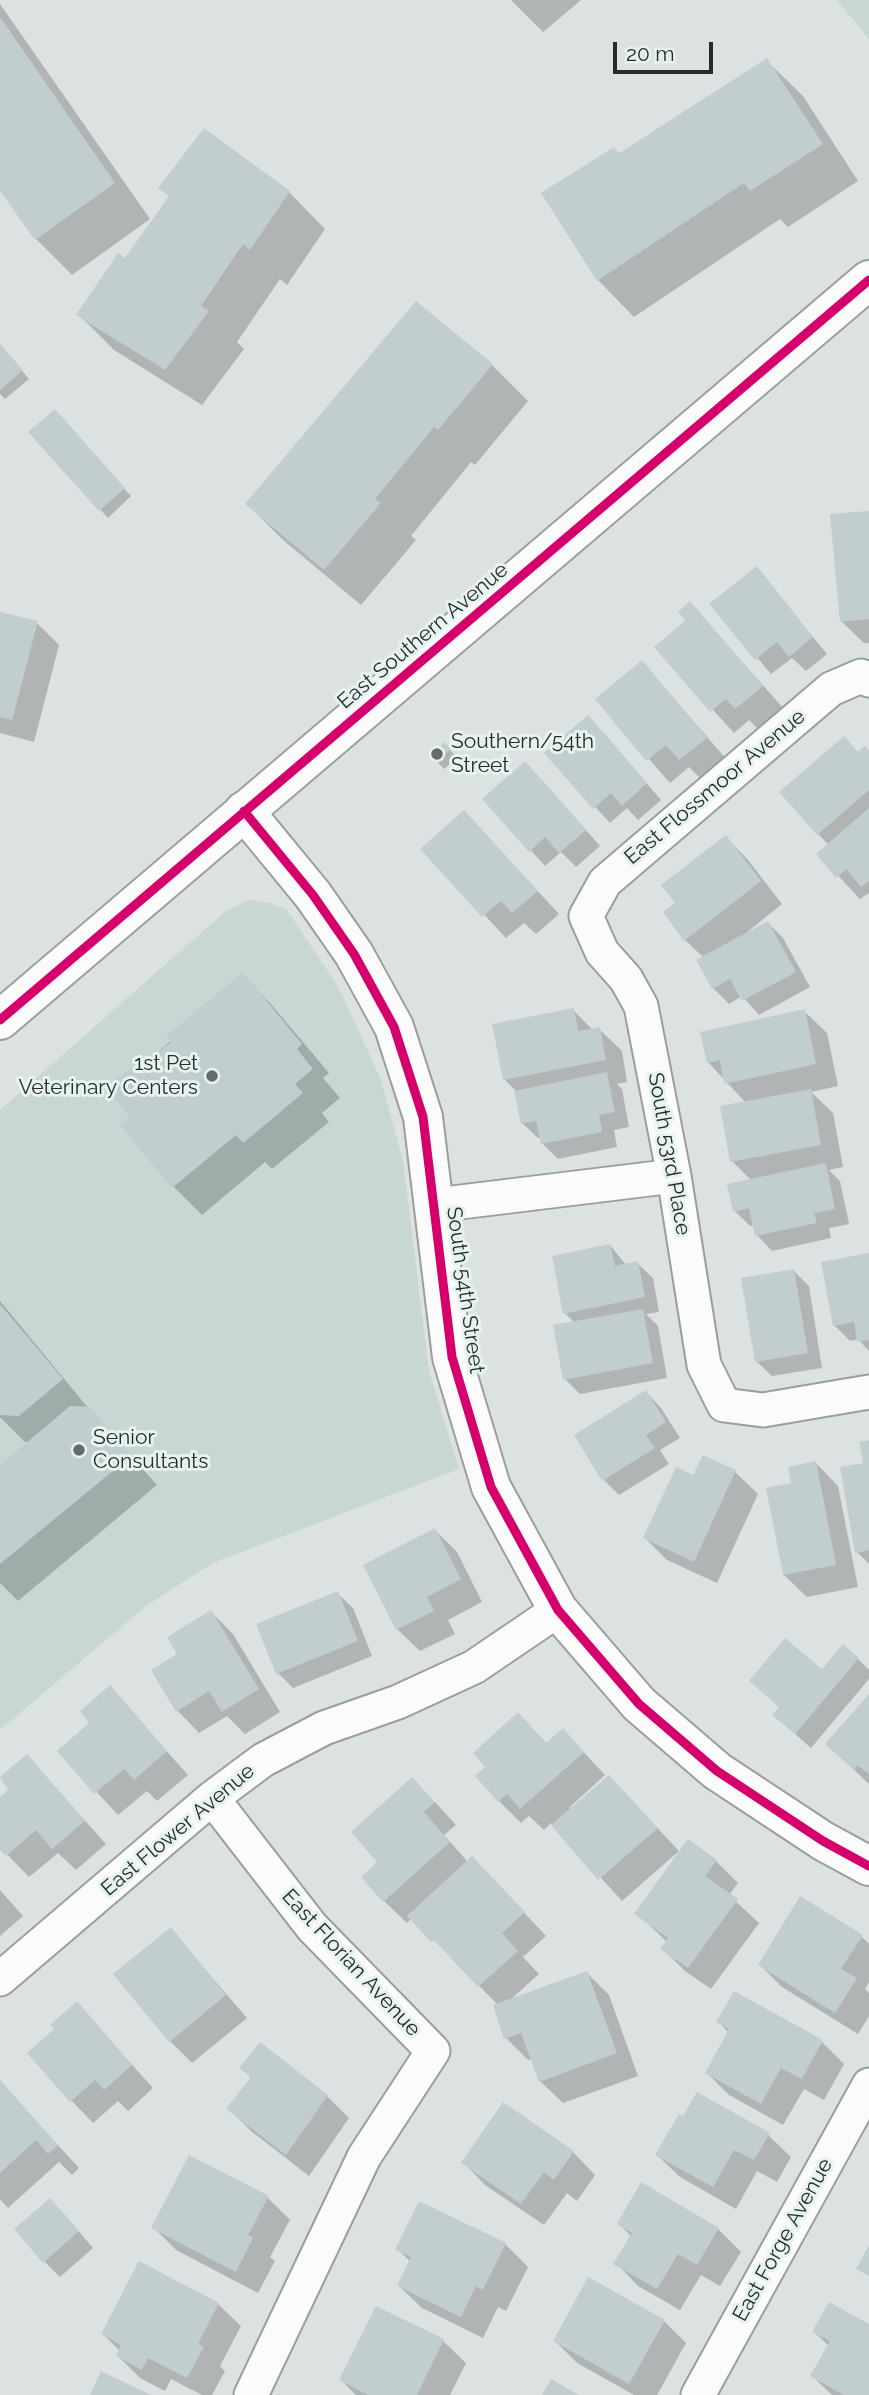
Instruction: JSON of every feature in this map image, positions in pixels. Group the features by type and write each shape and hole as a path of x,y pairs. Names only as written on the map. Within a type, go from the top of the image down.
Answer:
{"street":[{"name":"East Southern Avenue","path":"0,1020 869,280"},
{"name":"East Flossmoor Avenue","path":"586,916 605,882 615,873 831,689 865,678"},
{"name":"South 54th Street","path":"244,811 320,905 354,954 394,1027 423,1117 436,1205 452,1357 491,1487 558,1610 639,1704 717,1771 823,1841 869,1866"},
{"name":"South 53rd Place","path":"586,916 602,952 626,979 642,1006 674,1176 704,1365 724,1405 763,1410 869,1392"},
{"path":"436,1205 674,1176"},
{"name":"East Flower Avenue","path":"0,1979 212,1798 263,1760 324,1728 398,1702 474,1667 558,1610"},
{"name":"East Florian Avenue","path":"212,1798 312,1927 433,2051 364,2157 251,2395"},
{"name":"East Forge Avenue","path":"698,2395 869,2085"}],"shaded area":[{"path":"837,0 869,0 869,39"},
{"path":"249,900 270,903 287,910 339,988 381,1080 403,1161 429,1371 459,1469 213,1563 146,1606 0,1730 0,1110 226,911"}],"building":[{"path":"0,17 115,183 35,240 0,191"},
{"path":"767,58 823,144 750,191 744,183 597,281 541,193 614,147 618,154"},
{"path":"204,128 290,191 250,250 243,244 201,306 209,311 165,370 76,315 118,253 125,258 169,196 158,188"},
{"path":"416,301 493,364 438,430 434,427 375,499 381,503 324,570 245,504"},
{"path":"0,344 23,370 0,390"},
{"path":"55,409 125,488 99,511 28,432"},
{"path":"869,511 869,619 840,622 830,514"},
{"path":"757,566 813,637 789,657 777,642 755,660 709,604"},
{"path":"690,601 763,686 735,709 726,699 710,712 654,647 685,621 678,612"},
{"path":"0,612 38,621 12,720 0,717"},
{"path":"642,660 707,738 679,760 666,745 646,761 595,699"},
{"path":"588,715 647,783 622,806 611,793 593,809 544,753"},
{"path":"844,736 858,752 865,746 869,750 869,790 817,835 779,792"},
{"path":"445,742 451,749 436,762 429,756"},
{"path":"525,761 586,830 559,853 545,837 529,852 482,799"},
{"path":"869,808 869,881 861,887 846,869 836,878 816,854"},
{"path":"464,810 538,891 512,913 501,901 482,917 420,849"},
{"path":"726,835 761,881 684,941 663,912 675,903 661,885"},
{"path":"768,921 796,972 742,1001 730,979 712,989 696,960"},
{"name":"1st Pet Veterinary Centers","path":"243,972 302,1044 297,1049 313,1069 295,1084 303,1093 243,1143 236,1135 172,1188 120,1125 130,1117 106,1088 135,1064 139,1068 171,1042 166,1036"},
{"path":"574,1008 578,1031 600,1027 606,1060 503,1080 492,1024"},
{"path":"805,1009 816,1064 724,1084 720,1060 707,1063 700,1032"},
{"path":"607,1072 615,1112 599,1115 602,1132 541,1144 536,1121 521,1124 514,1091"},
{"path":"811,1089 821,1145 730,1162 720,1106"},
{"path":"826,1163 835,1209 814,1213 817,1223 755,1236 749,1208 733,1212 727,1184"},
{"path":"610,1244 615,1266 638,1261 645,1297 563,1314 552,1256"},
{"path":"869,1253 869,1340 857,1342 854,1322 833,1326 821,1262"},
{"path":"794,1269 808,1353 755,1362 741,1278"},
{"path":"0,1304 63,1379 19,1416 0,1415"},
{"path":"643,1309 653,1363 563,1380 553,1325"},
{"path":"646,1390 666,1422 646,1435 655,1448 602,1481 574,1435"},
{"path":"70,1406 90,1407 131,1456 0,1564 0,1465"},
{"path":"869,1440 869,1550 855,1553 840,1467 863,1463 859,1442"},
{"path":"703,1455 736,1470 694,1562 643,1538 676,1467 693,1475"},
{"path":"816,1461 836,1565 783,1575 766,1488 791,1483 788,1467"},
{"path":"435,1528 461,1579 427,1597 434,1611 396,1630 363,1565"},
{"path":"338,1591 358,1641 276,1674 256,1624"},
{"path":"211,1610 259,1689 222,1712 209,1691 176,1712 151,1670 177,1654 167,1637"},
{"path":"785,1638 822,1669 843,1644 859,1658 795,1734 772,1715 779,1707 749,1681"},
{"path":"110,1685 167,1751 134,1780 124,1769 94,1794 57,1751 89,1723 80,1711"},
{"path":"869,1694 869,1774 858,1765 854,1770 825,1744"},
{"path":"518,1712 546,1743 563,1728 584,1752 520,1809 507,1794 498,1802 475,1776 485,1767 473,1753"},
{"path":"27,1754 85,1821 52,1849 36,1830 6,1856 0,1850 0,1797 8,1790 0,1777"},
{"path":"609,1775 658,1828 598,1880 551,1825"},
{"path":"412,1777 435,1802 424,1812 450,1842 383,1902 361,1877 377,1862 351,1832"},
{"path":"688,1839 717,1860 705,1876 738,1899 688,1968 660,1949 668,1938 634,1914"},
{"path":"472,1856 525,1912 502,1933 518,1951 478,1987 434,1940 431,1942 407,1916"},
{"path":"800,1896 863,1935 841,1969 857,1978 835,2013 758,1965"},
{"path":"171,1927 226,1995 169,2042 113,1974"},
{"path":"587,1971 617,2053 539,2082 521,2033 504,2039 493,2005"},
{"path":"734,1991 823,2040 802,2079 781,2068 761,2104 705,2073 729,2029 716,2022"},
{"path":"77,2001 132,2065 104,2090 95,2080 70,2102 27,2053 54,2029 50,2025"},
{"path":"260,2042 328,2095 286,2155 226,2109 251,2077 239,2068"},
{"path":"0,2080 58,2145 48,2154 36,2140 0,2173"},
{"path":"697,2092 770,2133 754,2160 734,2150 713,2187 655,2155 679,2114 683,2116"},
{"path":"503,2102 574,2151 554,2180 544,2172 521,2204 461,2163"},
{"path":"189,2155 269,2196 248,2235 253,2238 236,2272 151,2228"},
{"path":"641,2182 719,2228 697,2265 678,2254 657,2289 613,2264 632,2233 617,2224"},
{"path":"50,2198 79,2231 43,2263 14,2229"},
{"path":"419,2201 506,2243 483,2290 476,2286 461,2317 397,2286 411,2257 395,2250"},
{"path":"869,2245 869,2276 856,2269"},
{"path":"139,2261 219,2303 198,2344 204,2347 187,2378 148,2358 142,2370 116,2356 121,2345 101,2334"},
{"path":"588,2277 665,2320 629,2384 553,2341"},
{"path":"829,2302 869,2324 869,2395 844,2395 810,2376 830,2341 812,2332"},
{"path":"376,2306 444,2339 417,2395 368,2395 339,2380"},
{"path":"101,2371 151,2395 90,2395"},
{"path":"551,2379 579,2395 542,2395"}],"cycle path":[{"path":"0,1020 869,280"},
{"path":"244,811 313,895 354,954 394,1027 423,1117 452,1357 491,1487 558,1610 639,1704 717,1771 823,1841 869,1866"}],"place":[{"name":"Southern/54th Street","path":"437,754"},
{"name":"1st Pet Veterinary Centers","path":"212,1076"},
{"name":"Senior Consultants","path":"79,1450"}]}
